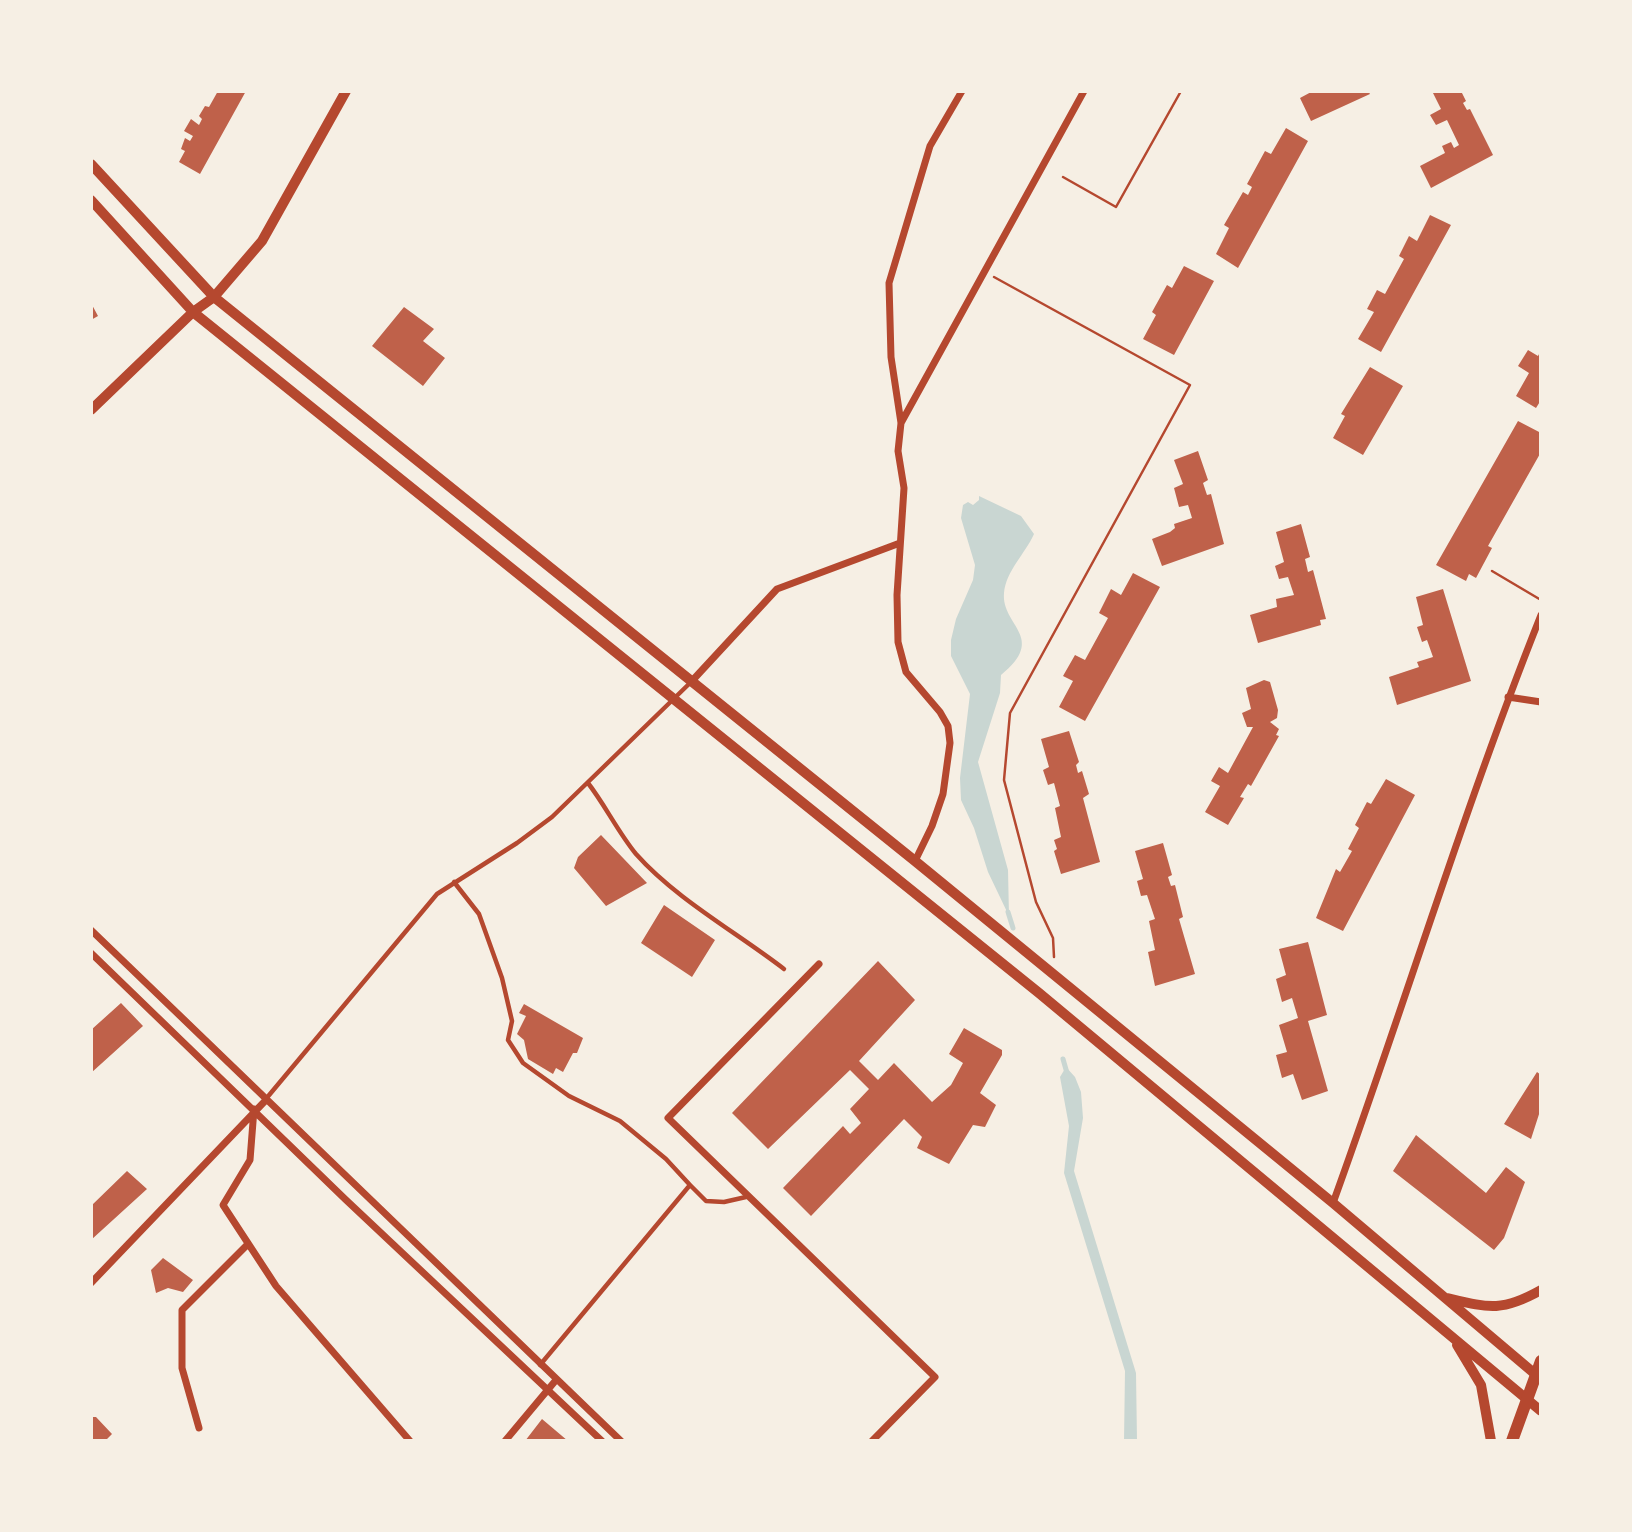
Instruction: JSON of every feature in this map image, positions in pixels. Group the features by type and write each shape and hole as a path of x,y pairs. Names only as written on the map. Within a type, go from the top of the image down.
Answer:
{"main road":[{"path":"1512,1441 1526,1398 1539,1376 1541,1362"}],"street":[{"path":"91,410 193,312 214,297 262,241 346,91"},
{"path":"915,861 932,826 943,794 950,743 940,712 906,672 898,642 904,488 898,451 901,423 891,357 889,283 930,146 962,91"},
{"path":"901,423 1084,91"},
{"path":"91,164 214,297 915,861 1333,1203 1539,1376"},
{"path":"91,200 193,312 1039,993 1541,1411"},
{"path":"690,682 777,589 900,543"},
{"path":"1333,1203 1393,1038 1508,697 1541,615"},
{"path":"1508,697 1541,702"},
{"path":"91,930 265,1101 621,1441"},
{"path":"91,953 603,1441"},
{"path":"819,964 668,1118 746,1197 935,1377 872,1441"},
{"path":"91,1283 254,1109 265,1101"},
{"path":"254,1109 250,1160 223,1205 276,1286 410,1441"},
{"path":"199,1428 182,1368 182,1310 248,1244"},
{"path":"1445,1297 1483,1306 1513,1305 1541,1290"},
{"path":"1452,1336 1481,1385 1490,1441"},
{"path":"505,1441 556,1380"}],"lane":[{"path":"265,1101 437,894 517,844 588,783 690,682"},
{"path":"588,783 635,852 677,894 727,926 784,969"},
{"path":"454,882 479,914 502,978 510,1010 512,1021 508,1040 523,1063 569,1097 620,1121 666,1159 706,1200 724,1202 746,1197"},
{"path":"540,1365 690,1185"}],"path":[{"path":"1063,177 1116,207 1181,91"},
{"path":"985,272 1190,385 1010,713 1004,780 1036,902 1055,948 1052,973"},
{"path":"1492,571 1541,600"}],"shaded area":[{"path":"979,496 1021,516 1034,534 1005,585 1005,604 1019,632 1021,651 1015,662 1001,675 1000,693 978,762 1008,870 1009,916 988,872 974,828 961,800 960,778 970,694 951,656 951,640 956,619 973,580 975,565 961,518 963,505 968,502 973,505 979,500"},
{"path":"1066,1067 1075,1077 1081,1092 1083,1118 1074,1171 1136,1373 1137,1441 1124,1441 1125,1371 1064,1173 1069,1126 1060,1077"}],"building":[{"path":"218,91 246,91 200,174 179,162 185,151 181,149 185,138 190,141 193,136 184,131 191,119 199,125 202,119 199,116 205,106 209,107"},
{"path":"1313,91 1368,91 1370,94 1311,121 1300,98"},
{"path":"1432,91 1461,91 1466,101 1463,103 1467,110 1470,109 1493,155 1431,188 1420,166 1445,153 1442,146 1451,142 1454,148 1459,145 1447,120 1436,125 1430,115 1441,109"},
{"path":"1286,128 1308,141 1238,268 1216,254 1229,228 1224,225 1243,192 1248,195 1252,187 1247,184 1265,151 1271,154"},
{"path":"1430,215 1451,225 1381,352 1358,339 1374,312 1367,309 1377,290 1385,294 1404,259 1399,256 1409,236 1417,241"},
{"path":"1184,266 1214,281 1174,355 1143,339 1156,315 1152,312 1167,285 1172,288"},
{"path":"91,303 98,316 91,320"},
{"path":"404,307 434,329 423,341 445,358 423,386 372,346"},
{"path":"1528,350 1538,356 1541,350 1541,400 1536,408 1516,396 1529,373 1518,366"},
{"path":"1370,367 1403,386 1363,455 1333,438 1345,416 1341,414"},
{"path":"1518,421 1541,433 1541,452 1488,546 1492,548 1476,578 1469,574 1466,581 1436,565"},
{"path":"1198,451 1208,480 1203,483 1207,495 1211,494 1224,544 1162,566 1152,539 1170,532 1175,528 1174,524 1192,518 1188,505 1179,507 1174,488 1183,484 1174,460"},
{"path":"1301,524 1310,557 1305,559 1308,572 1313,570 1326,619 1320,620 1321,625 1258,643 1250,615 1277,607 1276,599 1294,595 1288,577 1279,579 1275,566 1284,562 1276,532"},
{"path":"1133,573 1160,587 1085,721 1059,707 1073,681 1063,676 1075,655 1085,660 1108,618 1099,613 1111,589 1121,595"},
{"path":"1443,589 1471,681 1397,705 1389,677 1419,667 1417,662 1433,657 1427,640 1422,642 1417,627 1423,625 1416,597"},
{"path":"1264,680 1270,682 1278,710 1277,718 1270,722 1279,729 1276,735 1279,736 1251,786 1248,784 1240,797 1244,798 1228,825 1205,812 1220,786 1211,781 1219,767 1228,773 1253,727 1247,727 1242,713 1251,709 1246,688"},
{"path":"1069,731 1079,762 1076,765 1078,773 1082,771 1089,794 1083,798 1100,862 1061,874 1054,851 1057,849 1054,840 1061,837 1055,808 1060,806 1054,783 1048,785 1043,770 1049,767 1041,739"},
{"path":"1386,779 1415,795 1343,931 1316,918 1336,869 1340,872 1352,851 1348,849 1359,828 1355,825 1367,802 1371,804"},
{"path":"601,835 647,883 606,906 574,868 578,857"},
{"path":"1163,843 1172,875 1168,877 1171,886 1175,885 1183,917 1179,919 1195,974 1155,986 1148,952 1155,950 1149,921 1155,919 1147,895 1141,896 1137,881 1143,879 1135,851"},
{"path":"664,905 715,940 692,977 641,943"},
{"path":"1308,942 1327,1015 1308,1021 1328,1091 1302,1100 1293,1074 1282,1078 1276,1055 1287,1052 1279,1025 1298,1018 1292,998 1282,1002 1276,979 1286,975 1279,949"},
{"path":"878,961 915,1000 859,1061 878,1080 894,1063 932,1102 951,1085 963,1063 949,1054 964,1028 1002,1050 1002,1055 980,1093 996,1105 985,1127 973,1125 949,1164 917,1148 922,1137 904,1119 811,1216 783,1188 843,1126 850,1134 861,1123 850,1109 869,1089 850,1070 768,1149 732,1113"},
{"path":"121,1003 143,1026 91,1073 91,1030"},
{"path":"524,1004 583,1038 577,1053 573,1053 563,1072 556,1068 553,1074 528,1059 524,1040 517,1034 526,1016 519,1013"},
{"path":"1537,1072 1541,1075 1541,1108 1531,1139 1504,1124"},
{"path":"1416,1135 1486,1193 1506,1167 1525,1182 1504,1238 1494,1250 1393,1171"},
{"path":"127,1171 147,1189 91,1240 91,1206"},
{"path":"163,1258 193,1280 183,1292 168,1288 156,1293 151,1270"},
{"path":"91,1417 96,1417 112,1434 105,1441 91,1441"},
{"path":"542,1419 568,1441 525,1441"}],"waterway":[{"path":"1008,912 1013,928"},
{"path":"1063,1059 1067,1073"}]}
